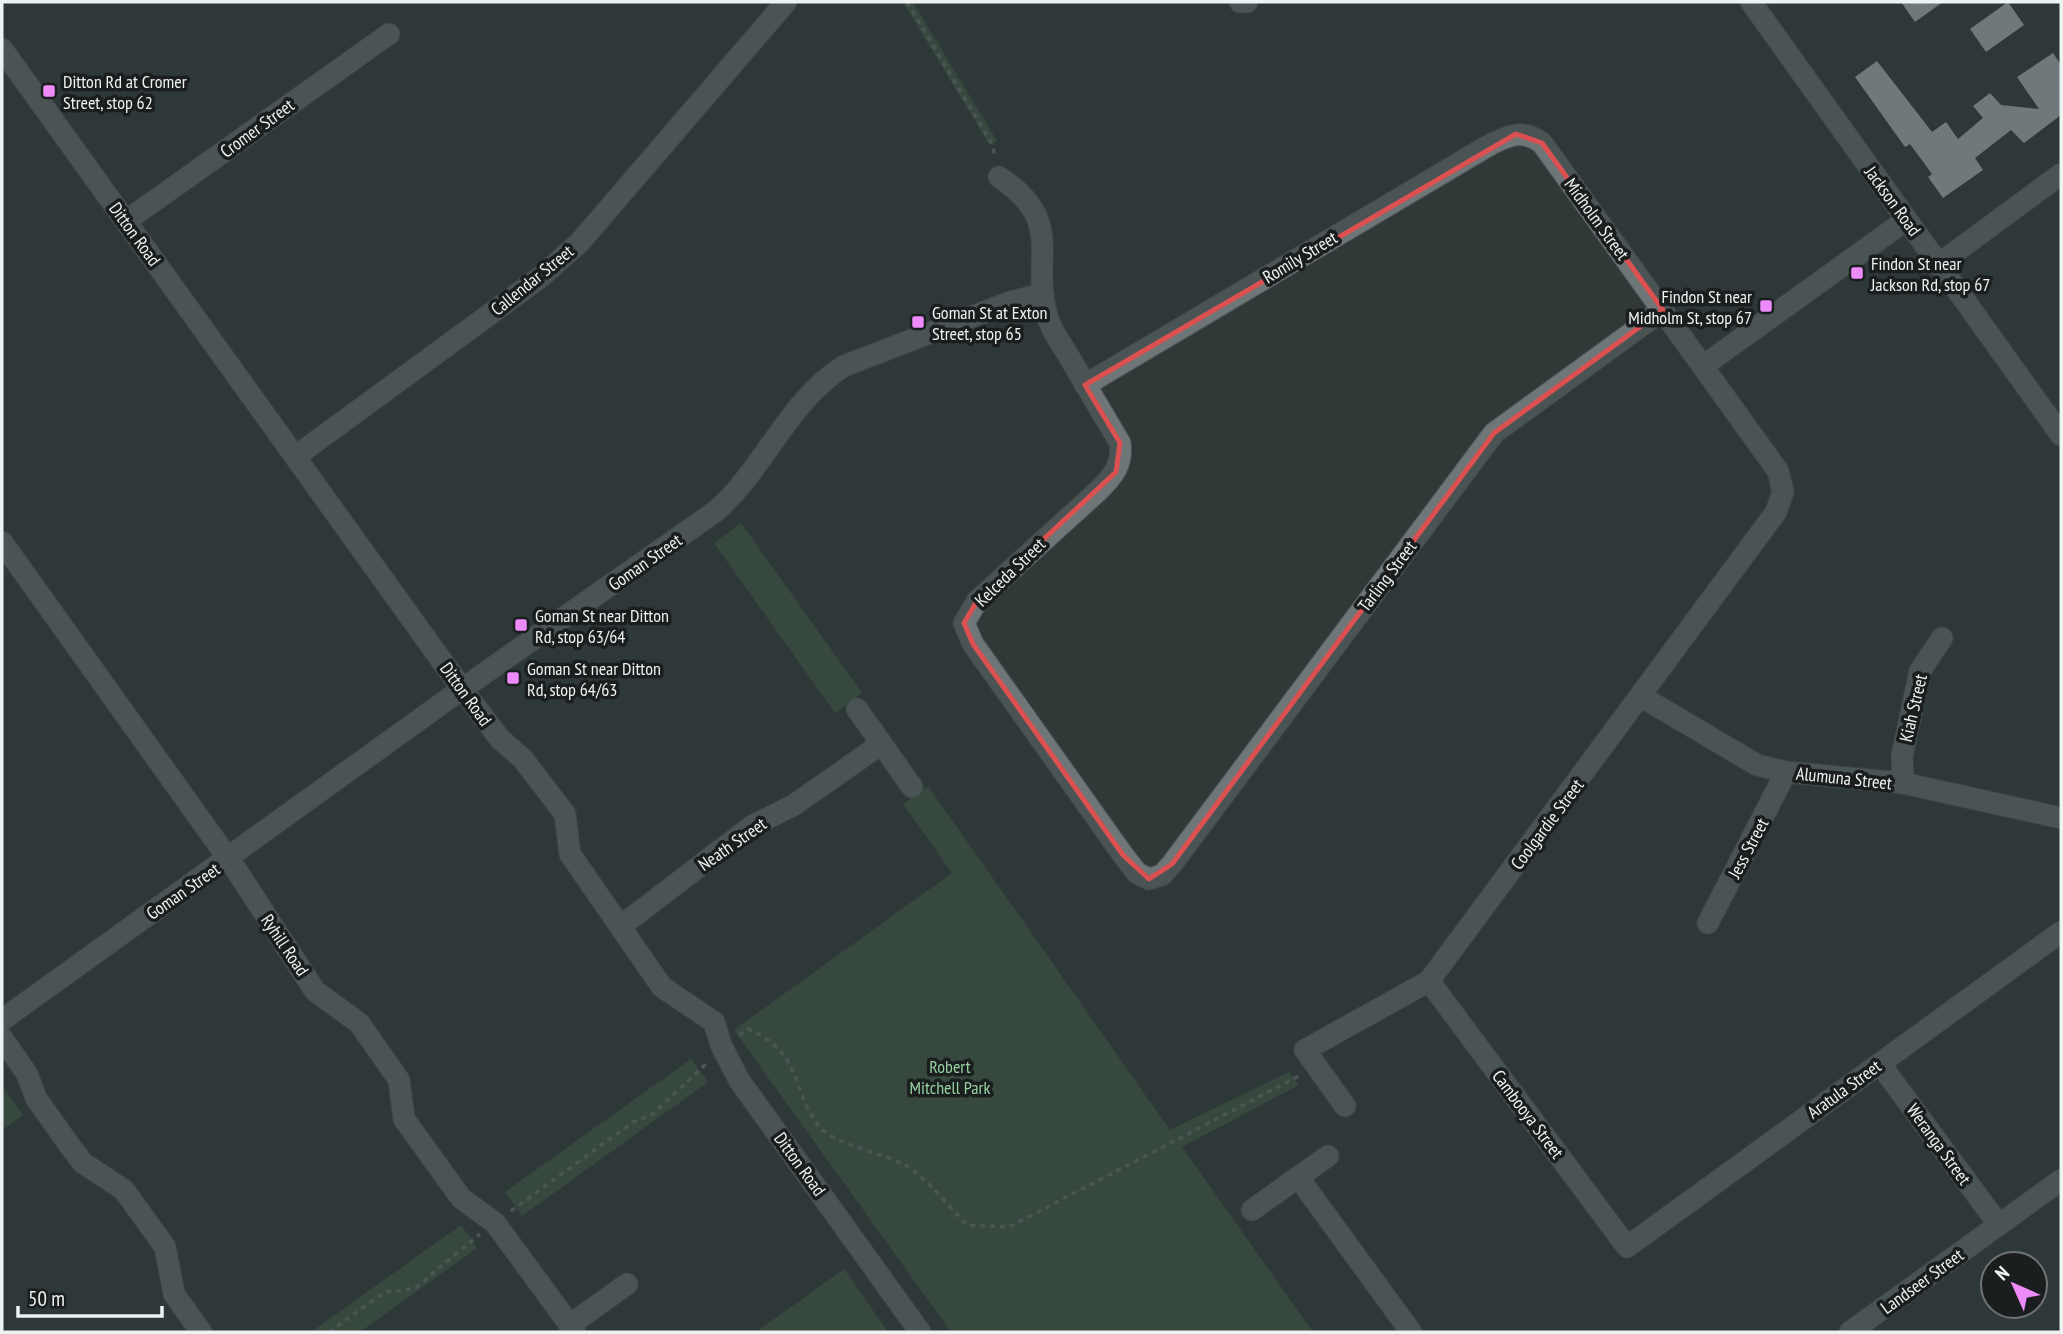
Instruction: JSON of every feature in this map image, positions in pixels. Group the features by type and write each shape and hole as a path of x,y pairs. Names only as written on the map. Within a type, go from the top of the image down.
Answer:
{"street":[{"name":"Callendar Street","path":"296,456 542,276 580,242 786,2"},
{"name":"Jackson Road","path":"1751,2 2061,435"},
{"name":"Cromer Street","path":"126,221 388,34"},
{"name":"Ditton Road","path":"2,49 462,689 500,739 522,758 565,814 570,854 662,987 713,1021 721,1045 739,1080 920,1332"},
{"name":"Midholm Street","path":"1516,134 1534,137 1542,144 1778,471 1783,492"},
{"name":"Romily Street","path":"1085,385 1486,147 1516,134"},
{"path":"1939,264 2061,174"},
{"name":"Kelceda Street","path":"999,177 1023,193 1039,223 1045,251 1044,294 1048,318 1120,443 1122,454 1116,472 977,601 964,622 973,645 1123,855 1137,873 1149,879"},
{"path":"1703,366 1906,220"},
{"name":"Goman Street","path":"2,1020 462,689 716,511 751,477 821,380 844,366 1010,302 1044,294"},
{"name":"Tarling Street","path":"1149,879 1161,875 1172,864 1494,433 1663,310"},
{"name":"Coolgardie Street","path":"1317,1066 1305,1050 1429,981 1776,512 1783,492"},
{"name":"Ryhill Road","path":"2,542 228,859 316,990 359,1023 399,1080 404,1119 453,1187 461,1198 495,1223 573,1329"},
{"name":"Kiah Street","path":"1903,783 1902,757 1920,671 1942,638"},
{"name":"Alumuna Street","path":"1642,696 1757,765 1786,772 1903,783 2061,818"},
{"path":"857,709 912,787"},
{"name":"Neath Street","path":"621,926 752,826 794,805 881,744"},
{"name":"Jess Street","path":"1708,923 1786,772"},
{"name":"Aratula Street","path":"1627,1247 2061,932"},
{"name":"Cambooya Street","path":"1429,981 1627,1247"},
{"path":"2,1038 27,1074 36,1098 83,1163 124,1190 165,1247 174,1294 201,1332"},
{"name":"Weranga Street","path":"1880,1063 1999,1225"},
{"path":"1317,1066 1345,1107"},
{"path":"1252,1210 1328,1156"},
{"path":"1298,1177 1411,1332"},
{"name":"Landseer Street","path":"1850,1332 2061,1180"},
{"path":"573,1329 626,1284"}],"path":[{"path":"907,2 991,142 999,177"},
{"path":"329,1332 385,1292 414,1289 495,1223 633,1122 653,1114 699,1073 721,1045 748,1030 779,1047 792,1065 819,1127 856,1147 906,1166 967,1224 1009,1227 1317,1066"}],"highlighted area":[{"path":"1516,134 1542,143 1663,310 1494,433 1172,864 1149,879 1123,855 973,644 964,623 977,601 1116,472 1120,443 1085,385"}],"green space":[{"path":"903,2 913,2 997,141 989,144"},
{"path":"741,523 862,693 835,713 714,543"},
{"name":"Robert Mitchell Park","path":"928,786 1170,1130 1289,1072 1299,1085 1182,1147 1313,1332 951,1332 734,1030 952,873 903,804"},
{"path":"691,1059 708,1082 522,1216 505,1192"},
{"path":"2,1086 23,1115 2,1130"},
{"path":"461,1225 477,1248 360,1332 311,1332"},
{"path":"844,1269 888,1332 756,1332"}],"building":[{"path":"1901,2 1943,2 1915,22"},
{"path":"2008,2 2024,25 1986,52 1970,29"},
{"path":"2053,53 2061,65 2061,115 2024,143 2011,130 1975,158 1983,170 1943,198 1928,177 1932,174 1910,144 1905,147 1855,77 1877,61 1932,132 1946,122 1958,139 1983,118 1973,106 1990,93 2001,105 2039,109 2017,77"}],"place":[{"name":"Ditton Rd at Cromer Street, stop 62","path":"49,91"},
{"name":"Findon St near Jackson Rd, stop 67","path":"1857,273"},
{"name":"Findon St near Midholm St, stop 67","path":"1766,306"},
{"name":"Goman St at Exton Street, stop 65","path":"918,322"},
{"name":"Goman St near Ditton Rd, stop 63/64","path":"521,625"},
{"name":"Goman St near Ditton Rd, stop 64/63","path":"513,678"}]}
